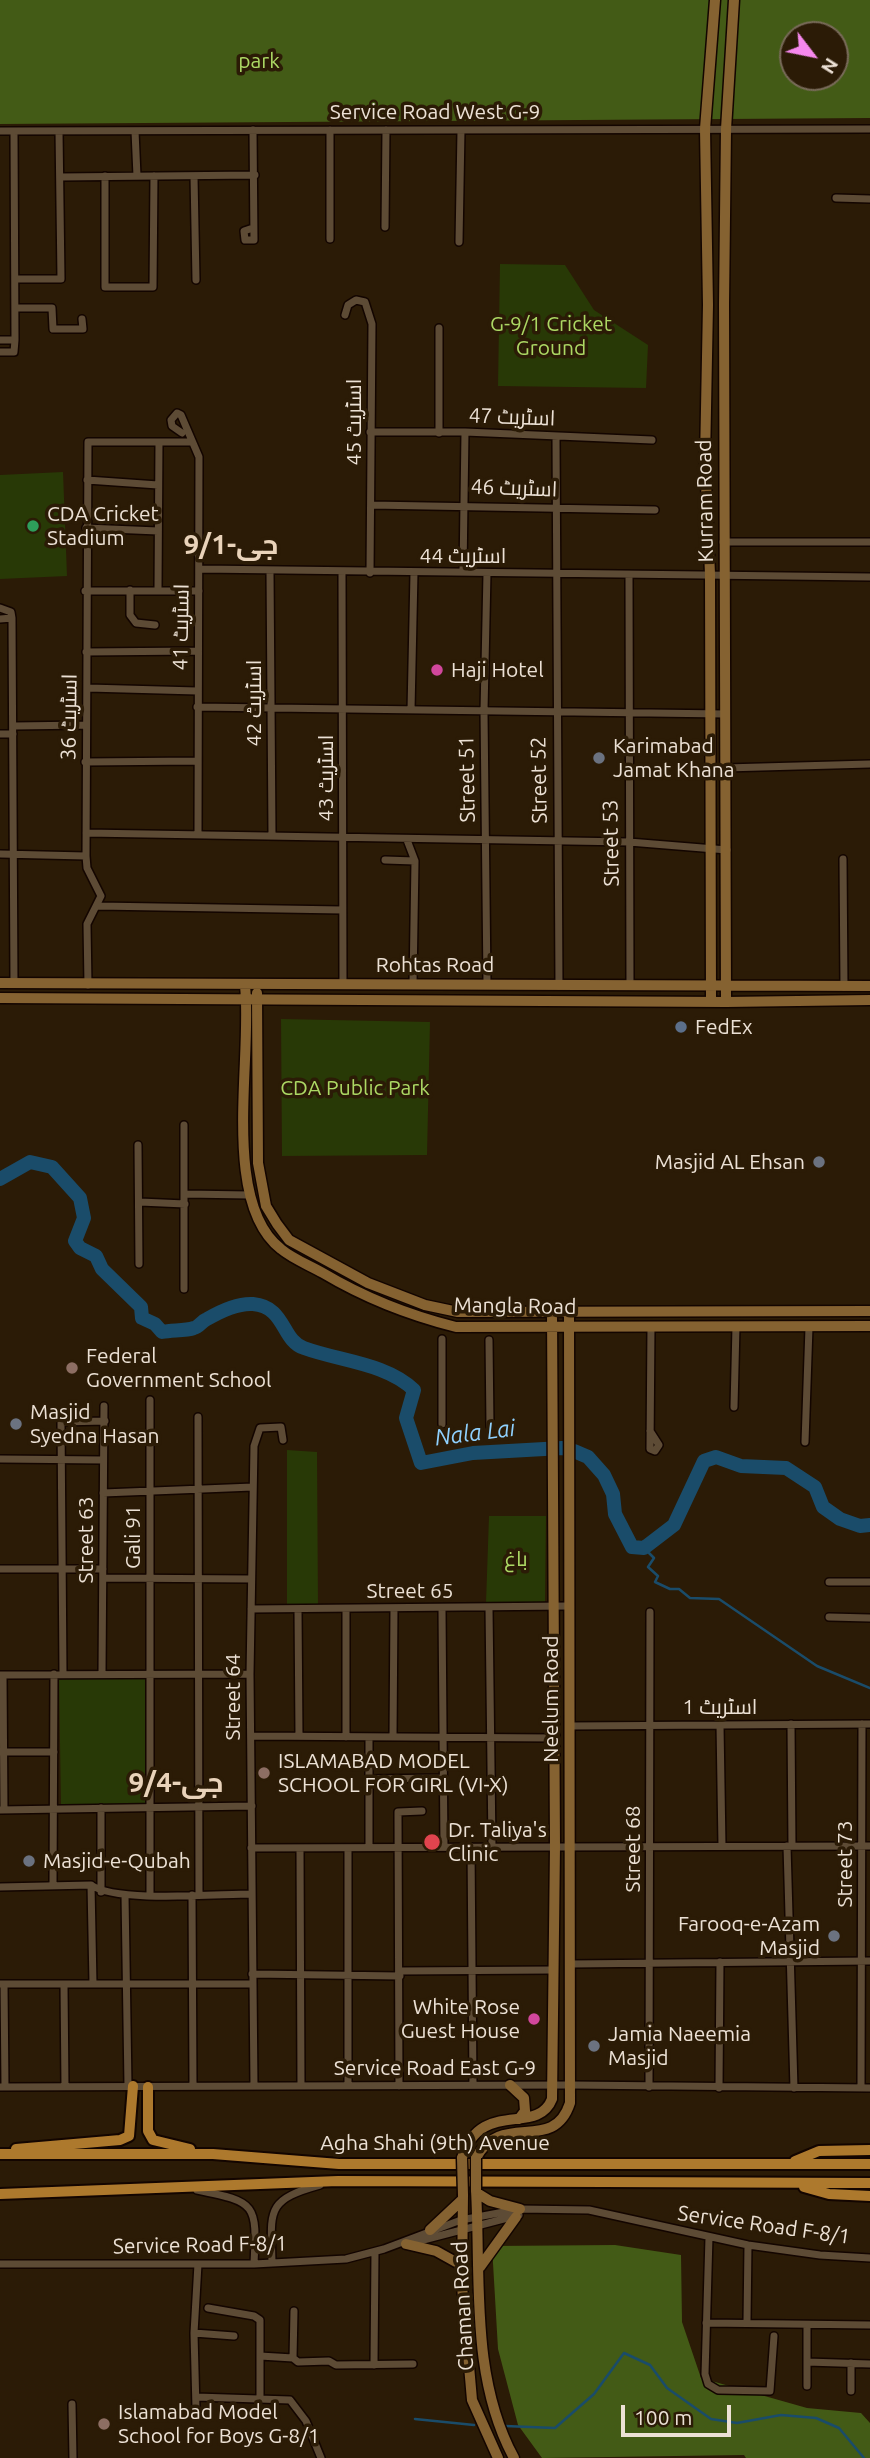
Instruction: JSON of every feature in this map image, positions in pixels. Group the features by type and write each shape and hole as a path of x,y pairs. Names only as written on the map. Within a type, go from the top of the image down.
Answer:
{"main road":[{"name":"Kurram Road","path":"711,1001 710,574 705,460 708,305 705,129 715,0"},
{"name":"Kurram Road","path":"726,1002 723,542 726,129 734,0"},
{"name":"Rohtas Road","path":"0,984 870,986"},
{"path":"510,985 511,999"},
{"name":"Mangla Road","path":"245,986 252,998 259,1174 266,1206 289,1240 368,1283 425,1305 458,1312 870,1311"},
{"name":"Mangla Road","path":"257,986 252,998 244,1161 249,1195 265,1229 280,1248 362,1296 421,1318 456,1326 870,1326"},
{"name":"Rohtas Road","path":"0,998 726,1002 870,1000"},
{"name":"Neelum Road","path":"476,2158 484,2143 496,2136 541,2130 559,2123 567,2113 572,2085 569,1312"},
{"name":"Neelum Road","path":"552,1313 555,1846 553,2085"},
{"path":"510,2085 524,2098 525,2111 519,2119"},
{"path":"519,2119 541,2114 548,2108 553,2085"},
{"path":"0,2153 22,2147 120,2140 129,2136 131,2087"},
{"path":"148,2087 148,2131 153,2140 214,2154"},
{"name":"Chaman Road","path":"498,2458 472,2400 463,2266 462,2158 468,2141 478,2129 519,2119"},
{"path":"790,2163 819,2151 870,2150"},
{"name":"Agha Shahi (9th) Avenue","path":"0,2153 214,2154 340,2164 870,2165"},
{"name":"Chaman Road","path":"476,2158 482,2345 489,2396 499,2430 514,2458"},
{"name":"Agha Shahi (9th) Avenue","path":"0,2194 338,2181 870,2183"},
{"path":"789,2183 830,2194 870,2196"},
{"path":"476,2191 505,2207 522,2212 480,2267"},
{"path":"429,2230 462,2211"},
{"path":"402,2244 436,2251 463,2266"}],"street":[{"name":"Service Road West G-9","path":"0,131 870,129"},
{"path":"253,130 254,240 244,240 244,231 253,228"},
{"path":"330,130 330,239"},
{"path":"386,130 386,228"},
{"path":"459,242 461,130"},
{"path":"0,352 14,352 15,340 14,131"},
{"path":"15,279 61,279 59,131"},
{"path":"135,131 137,176"},
{"path":"60,177 255,175"},
{"path":"105,176 105,286 153,287 154,176"},
{"path":"194,176 196,280"},
{"path":"836,198 870,199"},
{"name":"اسٹریٹ 45","path":"345,315 348,305 356,300 365,302 372,324 370,573"},
{"path":"15,308 52,307 53,329 83,328 82,319"},
{"path":"439,328 439,433"},
{"path":"0,340 15,340"},
{"name":"اسٹریٹ 41","path":"183,433 172,426 171,420 177,413 181,415 199,457 198,835"},
{"name":"اسٹریٹ 47","path":"370,432 465,432 652,440"},
{"path":"463,572 465,432"},
{"name":"Street 52","path":"556,436 559,986"},
{"name":"اسٹریٹ 36","path":"98,906 99,888 87,868 86,856 85,762 88,688 85,591 88,442 159,442"},
{"path":"158,589 159,442 191,442"},
{"path":"86,480 158,485"},
{"name":"اسٹریٹ 46","path":"371,505 463,504 655,510"},
{"path":"86,528 158,531"},
{"path":"723,542 870,542"},
{"name":"اسٹریٹ 44","path":"200,569 342,573 870,577"},
{"name":"اسٹریٹ 42","path":"271,571 272,834"},
{"name":"اسٹریٹ 43","path":"342,573 343,984"},
{"path":"411,710 414,573"},
{"name":"Street 51","path":"487,573 484,711 487,984"},
{"name":"Street 53","path":"629,575 630,985"},
{"path":"130,590 130,615 136,623 155,625"},
{"path":"85,591 199,591"},
{"path":"0,608 11,612 12,618 14,983"},
{"path":"0,619 12,618"},
{"path":"86,652 198,651"},
{"path":"88,688 197,691"},
{"path":"197,708 556,713 628,710 725,714"},
{"path":"0,734 13,730 86,725"},
{"path":"85,762 197,761"},
{"path":"725,768 870,764"},
{"path":"86,833 629,842 727,850"},
{"path":"407,840 415,861 413,984"},
{"path":"0,855 86,856"},
{"path":"843,859 844,987"},
{"path":"385,860 415,861"},
{"path":"88,985 88,925 98,906 342,910"},
{"path":"184,1125 184,1289"},
{"path":"138,1145 139,1264"},
{"path":"186,1194 249,1195"},
{"path":"139,1202 185,1204"},
{"path":"650,1431 659,1446 655,1451 650,1450 651,1326"},
{"path":"734,1407 736,1326"},
{"path":"805,1442 809,1327"},
{"path":"442,1339 442,1424"},
{"path":"489,1340 490,1426"},
{"name":"Gali 91","path":"150,1400 150,1894"},
{"name":"Street 63","path":"102,1674 104,1406"},
{"path":"193,2086 195,1895 200,1808 198,1417"},
{"path":"53,1885 54,1752 62,1569 62,1420 104,1421"},
{"name":"Street 64","path":"254,2086 250,1674 254,1446 257,1430 281,1427 283,1440"},
{"path":"0,1459 103,1460"},
{"path":"103,1493 253,1487"},
{"path":"0,1569 103,1569"},
{"path":"104,1578 251,1579"},
{"path":"829,1582 870,1582"},
{"name":"Street 65","path":"251,1609 569,1606"},
{"path":"489,1608 492,1846"},
{"path":"298,1609 299,1736"},
{"path":"346,1609 346,1737"},
{"path":"393,1737 394,1609"},
{"path":"442,1609 444,1846"},
{"name":"Street 68","path":"649,2087 650,1612"},
{"path":"829,1617 870,1618"},
{"path":"250,1674 1,1675 2,1810 251,1806"},
{"path":"791,1724 788,1962 794,2088"},
{"name":"اسٹریٹ 1","path":"570,1726 866,1724"},
{"name":"Street 73","path":"861,2088 866,1961 866,1724"},
{"path":"720,1725 722,1846"},
{"path":"251,1736 554,1738"},
{"path":"369,1737 369,1847"},
{"path":"2,1752 54,1752"},
{"path":"369,1779 443,1778"},
{"path":"101,1808 101,1892"},
{"path":"399,2086 398,1812 422,1811"},
{"path":"251,1848 867,1846"},
{"path":"471,1847 473,2085"},
{"path":"300,1848 301,2086"},
{"path":"348,1848 348,2086"},
{"path":"91,1885 93,1984"},
{"path":"0,1887 91,1885 101,1892 125,1895 252,1894"},
{"path":"125,1895 131,2087"},
{"path":"572,1964 866,1961"},
{"path":"719,2088 720,1962"},
{"path":"252,1975 349,1976 552,1970"},
{"path":"2,2087 2,1984 252,1984"},
{"path":"64,1985 65,2087"},
{"name":"Service Road East G-9","path":"2,2087 572,2085 870,2088"},
{"path":"272,2263 272,2219 275,2207 295,2192 338,2181"},
{"path":"187,2188 231,2197 253,2211 256,2222 254,2264"},
{"name":"Service Road F-8/1","path":"462,2211 478,2222 522,2212 589,2210 747,2245 820,2255 870,2258"},
{"name":"Service Road F-8/1","path":"0,2264 254,2264 346,2259 402,2244 462,2211"},
{"name":"Service Road F-8/1","path":"402,2244 462,2211"},
{"path":"709,2237 705,2374 708,2384 718,2390 770,2391 774,2336"},
{"path":"747,2245 747,2321"},
{"path":"374,2252 374,2365"},
{"path":"196,2409 194,2333 198,2264"},
{"path":"208,2308 258,2317 260,2398"},
{"path":"293,2358 294,2311"},
{"path":"706,2323 747,2321 870,2325"},
{"path":"807,2325 807,2386"},
{"path":"194,2333 233,2336"},
{"path":"260,2356 293,2358 298,2362 413,2364"},
{"path":"807,2362 870,2364"},
{"path":"851,2363 851,2391"},
{"path":"196,2397 287,2399 293,2402 306,2421 321,2458"},
{"path":"72,2404 73,2458"}],"green space":[{"name":"park","path":"0,0 870,0 870,118 0,124"},
{"name":"G-9/1 Cricket Ground","path":"500,264 565,265 594,310 648,345 646,388 498,386"},
{"name":"CDA Cricket Stadium","path":"63,472 67,576 0,579 0,475"},
{"name":"CDA Public Park","path":"281,1019 430,1022 427,1155 282,1156"},
{"path":"287,1450 317,1452 318,1607 287,1608"},
{"name":"باغ","path":"489,1516 546,1516 545,1602 486,1603"},
{"path":"145,1677 147,1804 61,1806 59,1679"},
{"path":"615,2245 681,2255 682,2322 701,2378 807,2408 861,2413 870,2423 870,2458 746,2458 744,2455 542,2458 518,2425 498,2349 492,2246"}],"waterway":[{"name":"Nala Lai","path":"0,1179 30,1162 52,1167 80,1198 84,1218 75,1241 80,1248 96,1256 102,1269 141,1307 142,1318 155,1324 162,1332 194,1328 223,1311 241,1305 264,1306 278,1317 291,1338 304,1348 376,1368 403,1381 414,1390 406,1418 421,1463 473,1453 562,1448 588,1457 604,1475 613,1494 615,1514 632,1547 644,1548 674,1525 704,1461 716,1457 741,1466 786,1468 815,1487 823,1507 840,1519 860,1526 870,1525"},
{"path":"644,1548 654,1558 648,1567 658,1576 655,1582 670,1589 679,1589 690,1598 719,1599 817,1666 870,1688"},
{"path":"505,2426 555,2428 594,2394 624,2353 650,2365 667,2388 711,2419 737,2423 781,2415 816,2418 839,2428 864,2458"},
{"path":"415,2419 474,2425"}],"place":[{"name":"CDA Cricket Stadium","path":"33,526"},
{"name":"Haji Hotel","path":"437,670"},
{"name":"Karimabad Jamat Khana","path":"599,758"},
{"name":"FedEx","path":"681,1027"},
{"name":"Masjid AL Ehsan","path":"819,1162"},
{"name":"Federal Government School","path":"72,1368"},
{"name":"Masjid Syedna Hasan","path":"16,1424"},
{"name":"ISLAMABAD MODEL SCHOOL FOR GIRL (VI-X)","path":"264,1773"},
{"name":"Dr. Taliya's Clinic","path":"432,1842"},
{"name":"Masjid-e-Qubah","path":"29,1861"},
{"name":"Farooq-e-Azam Masjid","path":"834,1936"},
{"name":"White Rose Guest House","path":"534,2019"},
{"name":"Jamia Naeemia Masjid","path":"594,2046"},
{"name":"Islamabad Model School for Boys G-8/1","path":"104,2424"}],"district":[{"name":"جی-9/1","path":"231,545"},
{"name":"جی-9/4","path":"176,1783"}]}
